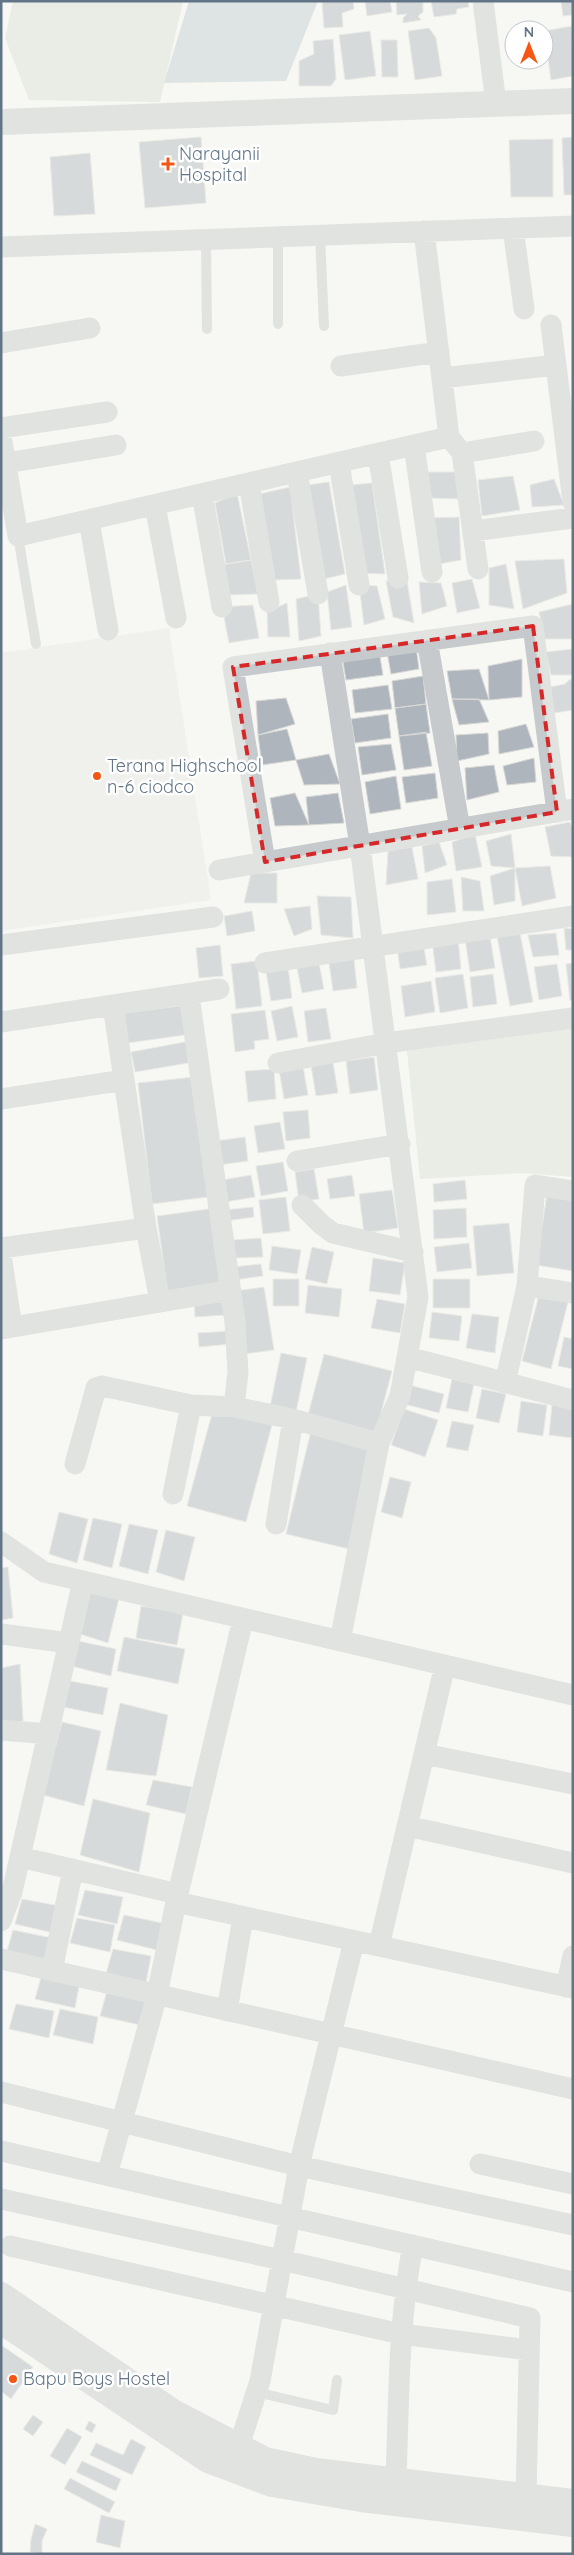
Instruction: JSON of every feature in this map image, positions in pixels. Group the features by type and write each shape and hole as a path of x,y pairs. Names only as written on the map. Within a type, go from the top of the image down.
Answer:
{"street":[{"path":"483,1 496,104"},
{"path":"1,122 573,101"},
{"path":"1,247 573,226"},
{"path":"513,228 524,309"},
{"path":"424,231 442,378 473,531 478,569"},
{"path":"551,325 556,364 567,400 572,497"},
{"path":"1,343 90,328"},
{"path":"341,366 439,352"},
{"path":"442,378 556,364"},
{"path":"1,428 107,412"},
{"path":"1,436 5,476 18,536 414,445 534,441"},
{"path":"5,476 116,445"},
{"path":"414,445 432,572"},
{"path":"378,454 398,578"},
{"path":"339,463 359,585"},
{"path":"297,472 318,594"},
{"path":"248,483 269,602"},
{"path":"202,494 222,607"},
{"path":"155,504 176,618"},
{"path":"473,531 573,518"},
{"path":"88,520 108,630"},
{"path":"219,870 565,810 533,626 233,666 265,862"},
{"path":"427,640 460,828"},
{"path":"330,654 360,846 400,1144 418,1297 400,1396 379,1443 340,1641"},
{"path":"265,963 373,945 573,916"},
{"path":"1,945 213,917"},
{"path":"1,1022 190,995 219,989"},
{"path":"190,995 235,1322 238,1372 234,1407"},
{"path":"113,1005 146,1228 160,1300"},
{"path":"278,1063 386,1043 573,1018"},
{"path":"1,1099 124,1080"},
{"path":"297,1161 400,1144"},
{"path":"505,1383 528,1286 535,1185 573,1191"},
{"path":"302,1205 333,1233 413,1252"},
{"path":"1,1248 146,1228"},
{"path":"1,1255 7,1328 160,1300 230,1290"},
{"path":"528,1286 573,1293"},
{"path":"407,1357 573,1400"},
{"path":"75,1464 96,1388 109,1386 191,1405 234,1407 293,1419 379,1443"},
{"path":"173,1494 191,1405"},
{"path":"276,1524 293,1419"},
{"path":"4,1549 44,1572 573,1695"},
{"path":"1,1921 12,1892 84,1581"},
{"path":"107,2175 157,1995 177,1898 243,1619"},
{"path":"1,1634 69,1643"},
{"path":"379,1946 445,1665"},
{"path":"1,1730 49,1734"},
{"path":"424,1754 573,1784"},
{"path":"407,1826 573,1863"},
{"path":"20,1857 73,1869 243,1917 569,1988 573,1956"},
{"path":"52,1971 73,1869"},
{"path":"227,2011 243,1917"},
{"path":"232,2457 256,2392 274,2307 299,2166 354,1941"},
{"path":"1,1959 573,2089"},
{"path":"1,2092 299,2166 573,2225"},
{"path":"1,2151 573,2282"},
{"path":"480,2164 573,2184"},
{"path":"1,2199 282,2260 530,2318 526,2496"},
{"path":"396,2480 401,2334 405,2289 413,2244"},
{"path":"10,2246 274,2307 401,2334 529,2350"},
{"path":"1,2295 173,2412 232,2457 280,2486 361,2499 573,2524"},
{"path":"1,2321 208,2460 232,2457 265,2460 299,2467 573,2502"}],"lane":[{"path":"320,235 324,326"},
{"path":"278,236 278,324"},
{"path":"206,239 207,329"},
{"path":"18,536 36,644"},
{"path":"256,2392 333,2410 337,2380"}],"highlighted area":[{"path":"533,626 557,812 265,862 233,667"}],"shaded area":[{"path":"13,1 183,1 160,102 29,100 5,38"},
{"path":"189,1 318,1 286,81 164,83"},
{"name":"Terana Highschool n-6 ciodco","path":"169,628 211,900 1,931 1,653"},
{"path":"573,1028 573,1177 523,1173 420,1179 407,1051"}],"building":[{"path":"322,1 353,1 354,9 342,13 343,27 324,28"},
{"path":"365,1 390,1 392,12 367,16"},
{"path":"396,1 423,1 423,12 418,16 421,20 403,23 403,18 407,14 397,15"},
{"path":"431,1 468,1 469,7 457,9 456,14 434,17"},
{"path":"561,1 573,1 573,15 563,16"},
{"path":"572,26 573,76 551,80 550,70 554,70 554,29"},
{"path":"429,28 436,38 442,76 415,80 408,31"},
{"path":"370,31 376,76 345,80 339,35"},
{"path":"333,39 336,79 331,86 299,86 299,61 314,54 313,41"},
{"path":"381,40 397,40 398,77 382,77"},
{"path":"201,137 206,203 145,208 139,142"},
{"path":"573,137 573,195 564,195 562,138"},
{"path":"553,139 553,197 511,197 509,140"},
{"path":"90,153 95,214 54,216 50,157"},
{"path":"426,472 464,472 458,499 430,498"},
{"path":"513,476 520,510 482,516 478,480"},
{"path":"554,479 564,505 532,507 530,485"},
{"path":"329,482 345,574 324,579 307,485"},
{"path":"372,483 385,574 357,573 351,485"},
{"path":"290,487 301,579 273,580 259,494"},
{"path":"237,493 251,560 226,564 215,503"},
{"path":"459,517 461,560 439,564 432,518"},
{"path":"564,559 567,593 523,609 515,561"},
{"path":"251,560 258,594 229,595 214,566"},
{"path":"506,564 514,609 489,605 489,568"},
{"path":"472,579 480,608 457,613 452,583"},
{"path":"386,581 407,581 414,623 393,617"},
{"path":"419,582 441,583 447,606 422,614"},
{"path":"346,585 352,627 331,630 327,592"},
{"path":"359,585 377,586 385,619 364,625"},
{"path":"318,594 321,636 299,641 296,599"},
{"path":"287,603 290,637 268,637 267,612"},
{"path":"573,604 573,639 545,639 539,612"},
{"path":"253,605 259,638 229,643 222,607"},
{"path":"416,647 419,669 391,674 387,652"},
{"path":"573,649 573,675 551,675 546,652"},
{"path":"379,651 383,675 346,680 342,656"},
{"path":"522,659 522,697 489,700 488,666"},
{"path":"479,669 489,700 452,699 447,671"},
{"path":"423,676 426,704 395,708 392,681"},
{"path":"570,679 573,681 573,710 554,713 550,687 565,684"},
{"path":"388,685 392,709 355,713 352,690"},
{"path":"286,698 295,724 258,735 256,701"},
{"path":"452,699 479,699 489,722 459,725"},
{"path":"426,704 430,733 399,736 395,708"},
{"path":"388,714 391,738 355,743 351,719"},
{"path":"526,724 534,747 499,754 498,731"},
{"path":"287,729 296,760 262,765 258,735"},
{"path":"426,732 432,766 404,770 399,736"},
{"path":"488,733 489,754 457,761 456,735"},
{"path":"391,744 396,770 362,775 358,747"},
{"path":"329,754 340,784 304,785 296,760"},
{"path":"534,758 536,782 507,785 503,766"},
{"path":"494,765 499,792 467,800 465,768"},
{"path":"435,773 438,798 406,803 402,777"},
{"path":"396,776 401,809 370,814 365,782"},
{"path":"295,793 309,825 275,826 270,798"},
{"path":"338,793 344,823 309,825 306,797"},
{"path":"570,822 573,830 573,857 551,856 545,827"},
{"path":"475,834 482,867 456,871 452,842"},
{"path":"511,834 515,868 491,866 486,841"},
{"path":"439,842 447,865 425,873 422,846"},
{"path":"412,847 418,879 386,885 388,851"},
{"path":"550,866 556,898 522,906 515,868"},
{"path":"515,868 515,901 494,905 490,876"},
{"path":"251,873 277,873 277,903 244,903"},
{"path":"461,877 480,881 484,911 463,911"},
{"path":"452,879 456,912 427,915 427,882"},
{"path":"317,896 351,897 353,938 321,935"},
{"path":"310,906 312,929 294,936 284,909"},
{"path":"252,911 255,931 227,936 224,916"},
{"path":"564,928 573,929 573,950 566,950"},
{"path":"520,933 533,1002 510,1006 497,936"},
{"path":"556,933 559,955 533,957 528,935"},
{"path":"490,936 495,968 470,972 465,939"},
{"path":"458,938 461,969 436,972 432,941"},
{"path":"423,943 427,965 400,969 397,947"},
{"path":"220,945 223,976 199,978 196,948"},
{"path":"354,959 357,988 333,991 329,963"},
{"path":"257,961 262,1006 236,1009 231,964"},
{"path":"319,963 324,989 302,993 297,968"},
{"path":"573,963 573,1000 570,1001 566,964"},
{"path":"557,964 562,996 539,1000 534,967"},
{"path":"288,967 292,998 271,1001 266,971"},
{"path":"463,974 468,1008 440,1013 435,978"},
{"path":"493,974 497,1004 473,1007 470,977"},
{"path":"431,981 435,1012 405,1017 401,986"},
{"path":"187,1005 191,1034 128,1043 124,1013"},
{"path":"292,1006 298,1037 277,1041 271,1011"},
{"path":"326,1008 331,1039 308,1042 304,1011"},
{"path":"265,1010 269,1039 254,1041 255,1049 235,1052 231,1014"},
{"path":"190,1041 194,1062 135,1072 131,1052"},
{"path":"374,1057 378,1090 350,1094 346,1061"},
{"path":"333,1062 338,1093 316,1096 311,1065"},
{"path":"303,1066 308,1095 284,1099 279,1070"},
{"path":"274,1069 276,1099 248,1102 245,1071"},
{"path":"194,1077 208,1197 152,1204 138,1083"},
{"path":"308,1110 310,1138 286,1141 283,1112"},
{"path":"280,1122 285,1149 258,1153 254,1126"},
{"path":"245,1137 248,1161 218,1165 215,1141"},
{"path":"283,1162 288,1191 261,1196 256,1166"},
{"path":"314,1169 319,1199 299,1202 295,1172"},
{"path":"251,1175 255,1197 225,1202 222,1180"},
{"path":"352,1175 355,1196 330,1199 327,1179"},
{"path":"465,1180 467,1199 434,1202 433,1184"},
{"path":"392,1190 398,1228 364,1233 359,1194"},
{"path":"547,1194 573,1198 573,1271 536,1265"},
{"path":"286,1197 290,1231 263,1234 259,1200"},
{"path":"253,1207 254,1217 225,1221 224,1210"},
{"path":"216,1208 226,1287 168,1295 157,1216"},
{"path":"466,1208 467,1237 434,1239 433,1210"},
{"path":"509,1223 514,1273 477,1276 473,1226"},
{"path":"261,1238 263,1257 233,1258 232,1240"},
{"path":"469,1243 472,1268 437,1272 434,1247"},
{"path":"272,1246 301,1250 297,1274 269,1270"},
{"path":"312,1247 334,1252 327,1284 305,1279"},
{"path":"373,1258 405,1263 400,1295 369,1291"},
{"path":"261,1264 263,1276 234,1280 232,1267"},
{"path":"273,1279 299,1279 299,1306 273,1306"},
{"path":"433,1279 470,1279 470,1308 433,1308"},
{"path":"308,1285 342,1289 339,1317 305,1313"},
{"path":"264,1287 274,1350 244,1354 235,1291"},
{"path":"540,1291 569,1298 551,1369 522,1361"},
{"path":"223,1296 225,1315 195,1317 194,1298"},
{"path":"377,1299 405,1304 400,1333 371,1328"},
{"path":"432,1312 462,1316 459,1341 429,1338"},
{"path":"472,1314 499,1317 495,1353 466,1348"},
{"path":"230,1331 231,1344 199,1347 198,1333"},
{"path":"564,1337 573,1339 573,1369 558,1366"},
{"path":"281,1353 307,1358 296,1412 270,1407"},
{"path":"324,1354 392,1371 376,1432 308,1415"},
{"path":"452,1379 474,1384 468,1412 446,1408"},
{"path":"409,1385 444,1394 439,1413 404,1404"},
{"path":"482,1389 506,1394 499,1423 476,1418"},
{"path":"521,1401 547,1405 543,1436 517,1432"},
{"path":"552,1405 573,1407 573,1438 549,1435"},
{"path":"404,1409 438,1420 425,1457 391,1445"},
{"path":"213,1410 272,1425 246,1522 187,1506"},
{"path":"452,1421 474,1425 468,1451 446,1447"},
{"path":"311,1431 374,1446 349,1549 286,1534"},
{"path":"390,1477 411,1482 402,1518 381,1512"},
{"path":"59,1512 88,1519 77,1563 49,1554"},
{"path":"93,1518 122,1524 112,1568 83,1560"},
{"path":"129,1524 158,1530 148,1574 119,1566"},
{"path":"166,1530 195,1537 184,1581 156,1572"},
{"path":"8,1567 13,1618 1,1620 1,1568"},
{"path":"89,1592 119,1598 108,1643 80,1634"},
{"path":"141,1606 183,1613 177,1645 136,1638"},
{"path":"124,1637 185,1649 178,1684 117,1671"},
{"path":"78,1641 116,1649 111,1676 71,1666"},
{"path":"20,1664 23,1721 1,1725 1,1668"},
{"path":"70,1681 108,1688 103,1715 63,1707"},
{"path":"120,1703 168,1715 156,1776 106,1770"},
{"path":"62,1722 101,1731 84,1806 43,1795"},
{"path":"153,1780 192,1787 186,1814 146,1805"},
{"path":"93,1799 150,1813 139,1872 80,1855"},
{"path":"85,1890 123,1897 117,1924 78,1915"},
{"path":"22,1899 60,1906 54,1933 15,1924"},
{"path":"124,1915 162,1923 157,1950 117,1940"},
{"path":"77,1918 115,1925 110,1952 70,1943"},
{"path":"13,1930 52,1938 46,1965 6,1955"},
{"path":"113,1949 151,1956 146,1983 106,1974"},
{"path":"42,1974 80,1981 75,2008 35,1999"},
{"path":"107,1991 146,1998 140,2025 100,2016"},
{"path":"16,2004 54,2011 49,2038 9,2029"},
{"path":"60,2009 98,2017 93,2044 53,2035"},
{"name":"Bapu Boys Hostel","path":"1,2345 33,2367 11,2399 1,2391"},
{"path":"33,2415 43,2422 33,2436 23,2429"},
{"path":"89,2421 96,2425 92,2433 85,2429"},
{"path":"67,2428 82,2437 65,2465 50,2456"},
{"path":"131,2439 146,2447 132,2475 90,2455 96,2443 123,2455"},
{"path":"82,2461 121,2479 116,2491 76,2472"},
{"path":"70,2478 115,2502 109,2513 64,2489"},
{"path":"101,2515 125,2521 120,2548 96,2542"},
{"path":"35,2524 47,2529 42,2541 42,2554 30,2552"}],"place":[{"name":"Narayanii Hospital","path":"168,164"},
{"name":"Terana Highschool n-6 ciodco","path":"97,776"},
{"name":"Bapu Boys Hostel","path":"13,2379"}]}
